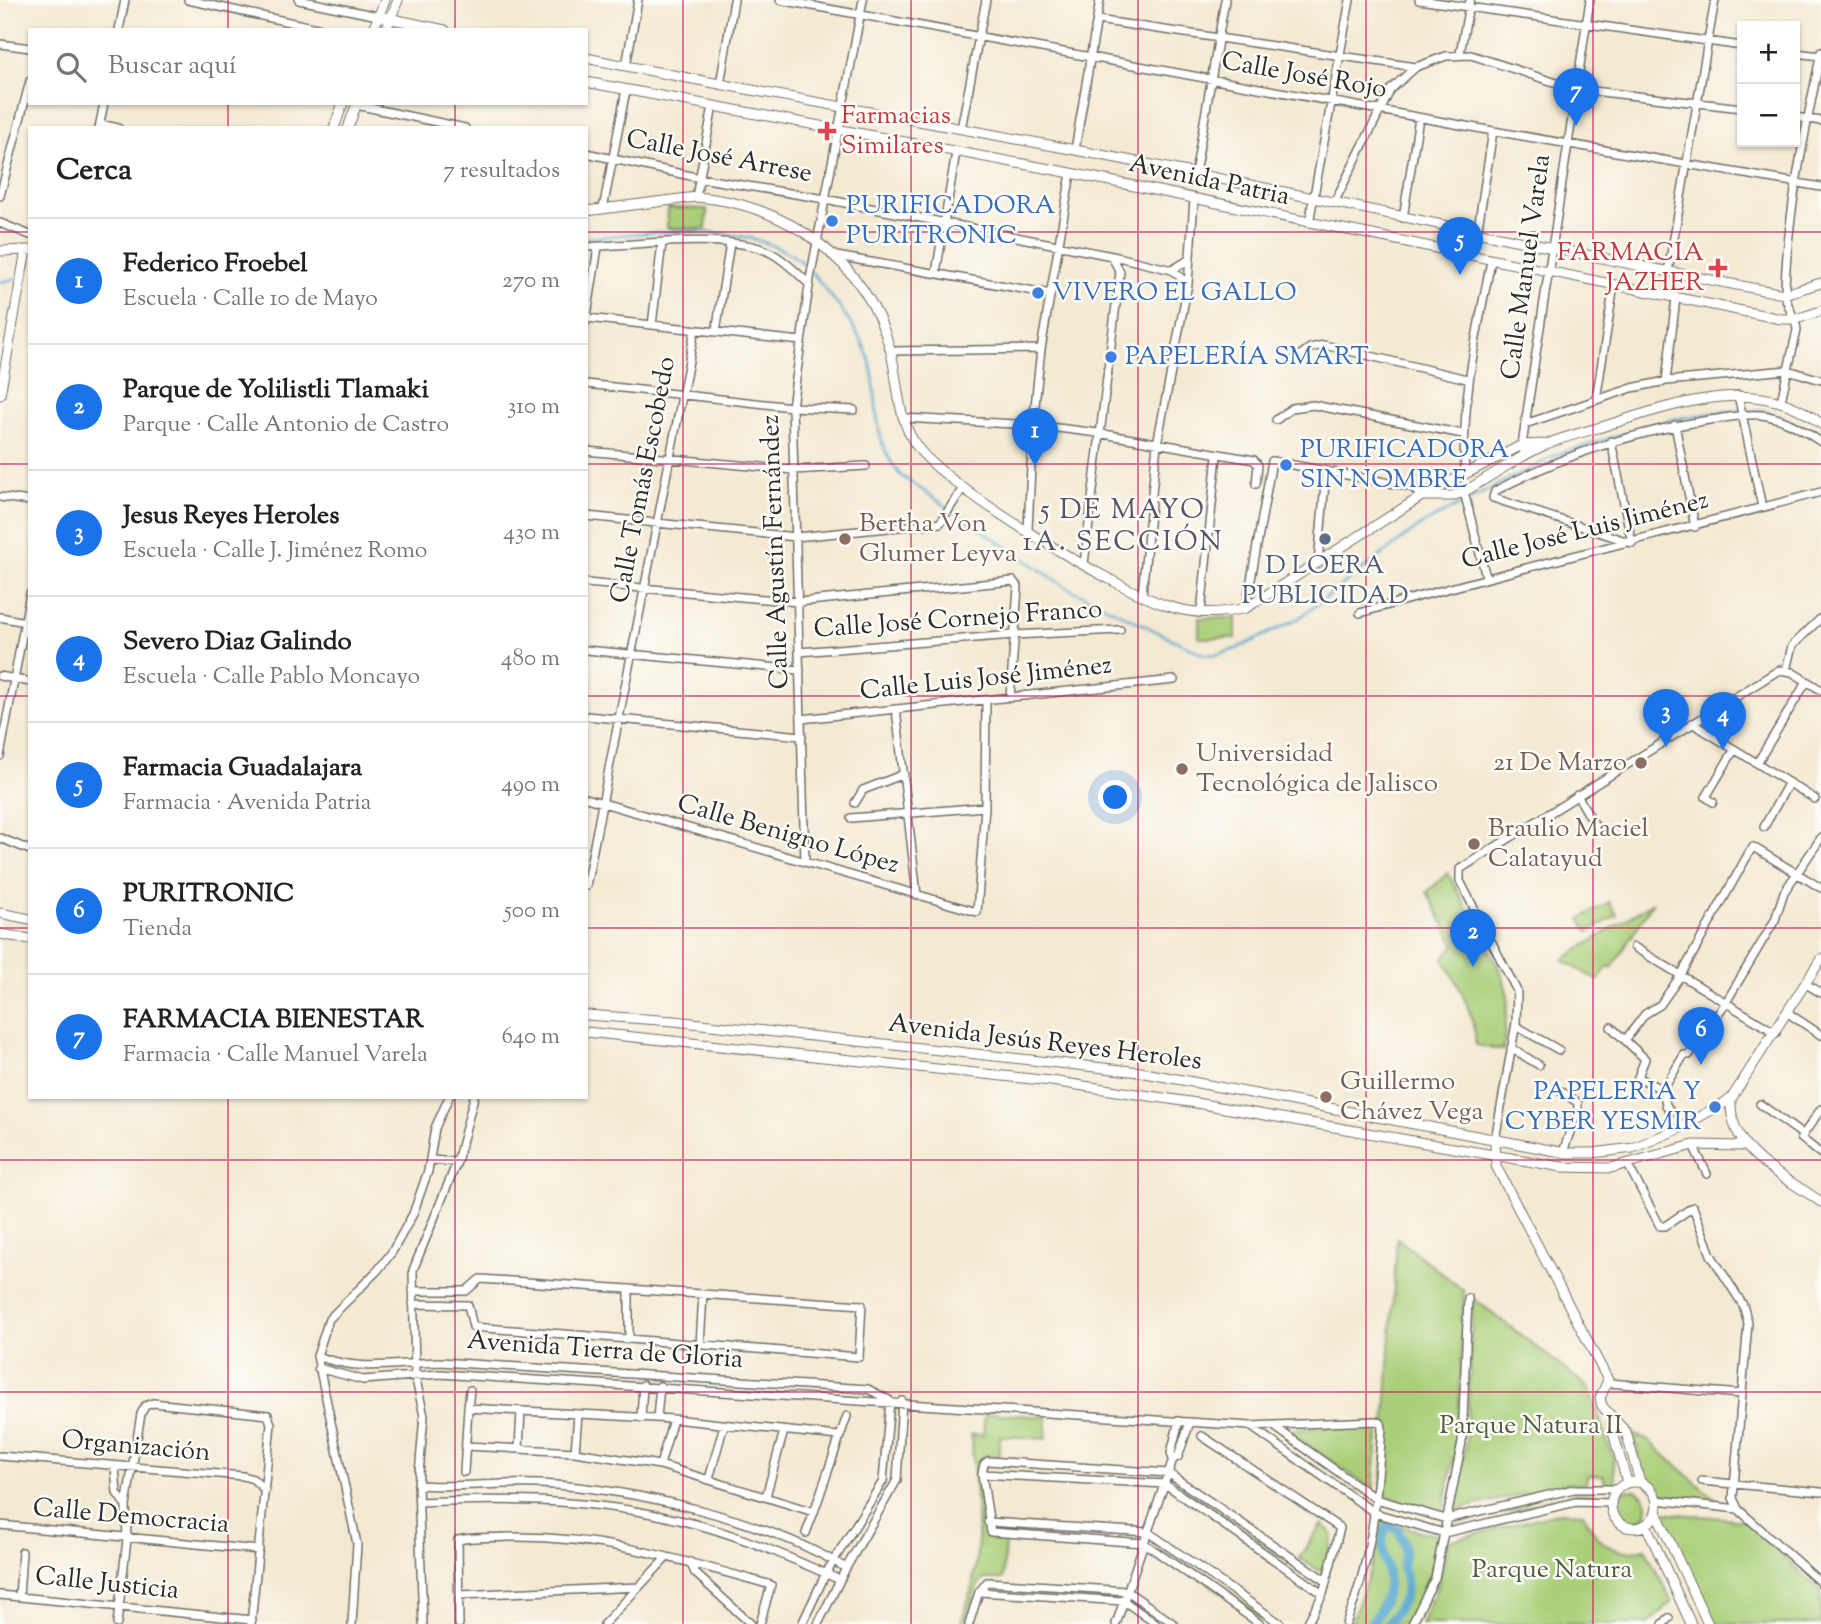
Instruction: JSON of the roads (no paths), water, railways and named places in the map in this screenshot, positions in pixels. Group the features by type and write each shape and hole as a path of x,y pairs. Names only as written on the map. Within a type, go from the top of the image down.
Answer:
{"street":[{"path":"119,28 125,0"},
{"path":"188,0 317,28"},
{"path":"299,0 435,28"},
{"path":"374,28 384,0"},
{"path":"387,28 398,0"},
{"path":"626,66 638,0"},
{"path":"720,85 734,0"},
{"name":"Calle José Rojo","path":"780,0 1379,111 1821,187"},
{"name":"Calle Agustín Fernández","path":"805,862 792,407 809,282 863,0"},
{"path":"961,129 986,0"},
{"path":"1075,150 1100,0"},
{"path":"1195,174 1225,0"},
{"path":"1309,223 1350,0"},
{"path":"1419,0 1469,4 1737,45"},
{"name":"Calle Manuel Varela","path":"1525,456 1522,445 1590,0"},
{"path":"1668,272 1715,0"},
{"path":"1460,54 1469,4"},
{"path":"1097,20 1416,68"},
{"path":"0,44 28,48"},
{"path":"1781,401 1796,319 1784,294 1798,183 1821,55 1800,53"},
{"path":"1334,203 1391,89 1416,68 1460,54 1483,58 1575,89 1737,107"},
{"name":"Avenida Patria","path":"588,58 844,109 1075,150 1550,249 1784,294 1821,283"},
{"name":"Avenida Patria","path":"588,82 1071,173 1676,298 1796,319 1821,311"},
{"path":"0,196 28,89"},
{"path":"603,209 626,90"},
{"path":"100,126 104,105"},
{"path":"335,126 342,105"},
{"path":"349,126 357,105"},
{"path":"362,105 456,126"},
{"path":"695,197 713,106"},
{"path":"1403,218 1419,118"},
{"path":"1800,118 1821,121"},
{"path":"1477,234 1493,131"},
{"path":"936,273 956,152"},
{"name":"Calle José Arrese","path":"588,153 700,178 825,199 1172,270 1188,284"},
{"path":"1028,529 1032,425 1041,349 1071,173"},
{"path":"588,211 695,197 745,205 776,216 831,254 866,289 875,304 891,351 903,418 924,456 960,493 1028,529 1084,564 1167,606 1201,612 1246,608 1422,496 1465,472 1522,445 1547,444"},
{"path":"1142,594 1157,444 1188,284 1194,200"},
{"path":"0,223 28,234"},
{"path":"652,325 662,243"},
{"path":"716,332 730,243"},
{"path":"588,247 730,243 771,252 809,282"},
{"path":"588,313 598,247"},
{"path":"0,251 28,250 22,270 0,396"},
{"path":"831,254 1051,294"},
{"path":"1084,564 1098,433 1120,272 1113,258"},
{"path":"1172,270 1190,258"},
{"path":"1465,472 1463,434 1467,379 1491,261"},
{"path":"1120,272 1132,262"},
{"path":"1596,400 1614,285"},
{"path":"1665,381 1676,298"},
{"path":"588,320 801,341"},
{"name":"Calle Tomás Escobedo","path":"588,875 695,330"},
{"path":"1296,358 1310,348 1324,345 1467,379"},
{"path":"891,351 1041,349"},
{"path":"1525,424 1665,381 1788,370 1821,380"},
{"path":"588,384 792,407 854,411"},
{"path":"1246,608 1272,461 1411,486 1422,496 1452,496 1464,494 1547,444 1654,410 1741,406 1781,401 1821,424"},
{"path":"1276,420 1292,408 1314,405 1463,434"},
{"path":"1741,406 1762,507"},
{"path":"1611,441 1632,543 1493,498 1496,491 1520,478 1611,441 1741,406 1785,421 1821,442"},
{"path":"903,418 1032,425 1098,433 1257,462 1256,484"},
{"path":"1675,425 1695,527"},
{"path":"588,451 793,470 866,467"},
{"path":"1201,612 1217,455"},
{"path":"1318,563 1326,471"},
{"name":"Calle José Luis Jiménez","path":"1360,613 1486,577 1632,543 1821,492"},
{"path":"588,516 796,537 940,523 960,493"},
{"path":"1464,494 1486,577"},
{"path":"0,497 28,502"},
{"path":"588,583 797,602 1016,582 1010,698"},
{"path":"0,751 28,605"},
{"path":"0,617 25,622"},
{"path":"1786,670 1792,646 1821,618"},
{"name":"Calle José Cornejo Franco","path":"799,652 1013,635 1120,631"},
{"name":"Calle José Cornejo Franco","path":"588,650 800,670"},
{"path":"1609,1383 1501,1176 1494,1155 1494,1140 1516,1026 1518,1001 1514,982 1459,874 1465,865 1772,674 1786,670 1821,690"},
{"path":"0,676 28,682"},
{"name":"Calle Luis José Jiménez","path":"801,719 1174,680"},
{"path":"1757,762 1807,681"},
{"path":"851,818 985,807 986,701"},
{"path":"896,709 917,895"},
{"path":"588,716 802,736"},
{"path":"1692,723 1815,799"},
{"path":"1713,802 1706,797 1734,750"},
{"path":"855,803 863,790 904,775"},
{"path":"1763,827 1788,783"},
{"path":"1577,795 1596,827"},
{"name":"Calle Benigno López","path":"588,799 977,912 985,807"},
{"path":"0,838 28,849"},
{"path":"1671,1112 1665,1105 1663,1090 1684,1055 1689,1055 1725,1004 1776,920 1784,892 1821,838"},
{"path":"1626,1040 1644,1014 1660,1006 1681,975 1752,849 1821,888"},
{"path":"0,913 28,919"},
{"path":"0,934 28,939"},
{"path":"1634,947 1776,1033"},
{"path":"1821,959 1776,1033 1731,1099 1734,1128 1744,1146 1821,1202"},
{"path":"1806,984 1821,993"},
{"path":"1788,1013 1821,1035"},
{"name":"Avenida Jesús Reyes Heroles","path":"588,1015 1140,1072 1563,1152 1592,1153 1633,1148 1676,1130 1731,1099"},
{"path":"1516,1026 1559,1051"},
{"path":"1611,1027 1645,1059 1638,1077 1663,1090"},
{"name":"Avenida Jesús Reyes Heroles","path":"588,1032 1051,1081 1196,1103 1562,1167 1611,1168 1693,1145 1744,1146"},
{"path":"1511,1048 1539,1065"},
{"path":"1051,1081 1055,1062"},
{"path":"1561,1091 1578,1103 1563,1152"},
{"path":"352,1624 356,1544 317,1356 329,1319 392,1252 413,1214 431,1160 435,1128 448,1099"},
{"path":"423,1624 418,1485 424,1416 414,1363 413,1264 457,1162 473,1099"},
{"path":"1760,1104 1821,1154"},
{"path":"1802,1136 1821,1109"},
{"path":"1693,1145 1707,1174"},
{"path":"431,1160 457,1162"},
{"path":"1628,1165 1660,1226 1665,1226 1693,1207 1711,1255 1747,1314 1733,1498 1738,1509 1821,1583"},
{"path":"413,1292 466,1291 480,1279 862,1305 859,1357 473,1327 468,1305 413,1304"},
{"path":"629,1289 629,1339"},
{"path":"700,1345 703,1294"},
{"path":"1412,1624 1435,1578 1462,1442 1468,1298"},
{"name":"Avenida Tierra de Gloria","path":"317,1356 355,1367 376,1368 414,1363 867,1389 890,1401"},
{"name":"Avenida Tierra de Gloria","path":"318,1368 363,1380 415,1376 643,1385 869,1403 902,1401 1250,1426 1381,1423 1376,1499"},
{"path":"1609,1383 1741,1394"},
{"path":"1609,1383 1600,1398 1602,1406 1626,1432 1640,1482 1654,1493 1657,1500 1656,1512 1708,1624"},
{"path":"641,1418 643,1385"},
{"path":"657,1418 660,1386"},
{"path":"464,1472 470,1390"},
{"path":"802,1624 826,1573 883,1481 890,1401"},
{"path":"818,1624 897,1480 902,1401"},
{"path":"117,1624 127,1539 126,1506 145,1406 153,1403 208,1407 268,1416 271,1424 252,1622"},
{"path":"468,1408 673,1419 838,1436"},
{"path":"520,1448 521,1411"},
{"path":"575,1452 578,1414"},
{"path":"806,1533 846,1416"},
{"path":"660,1465 673,1419"},
{"path":"1612,1419 1612,1429 1627,1482"},
{"path":"1116,1624 1173,1459 1171,1453 1179,1421"},
{"path":"1173,1459 1178,1457 1190,1422"},
{"path":"709,1479 724,1424"},
{"path":"1250,1426 1375,1513 1444,1533 1576,1502 1610,1503"},
{"path":"1275,1426 1376,1499 1446,1520 1574,1489 1616,1489 1627,1482 1640,1482"},
{"path":"766,1496 784,1431"},
{"path":"1202,1436 1340,1528 1323,1594 1307,1624"},
{"path":"466,1446 575,1452 660,1465 814,1512"},
{"name":"Organización","path":"0,1456 243,1476 253,1479 265,1490"},
{"path":"1260,1624 1144,1543 991,1532 982,1474 984,1464 988,1461 1168,1473 1326,1581"},
{"path":"115,1467 117,1493 126,1506"},
{"path":"982,1474 1165,1483 1323,1594"},
{"path":"1702,1481 1821,1492"},
{"path":"418,1485 543,1484 645,1499 737,1521 834,1561 846,1569"},
{"path":"1616,1489 1610,1503 1611,1511 1621,1525 1629,1528 1646,1525 1656,1512"},
{"path":"419,1502 489,1499 562,1502 680,1520 728,1535 840,1580"},
{"path":"1346,1624 1364,1578 1376,1499"},
{"path":"1657,1500 1738,1509"},
{"path":"988,1522 1148,1532 1281,1624"},
{"name":"Calle Democracia","path":"0,1525 259,1550"},
{"path":"1646,1525 1691,1624"},
{"path":"459,1624 459,1539 537,1536 592,1539 772,1585 760,1624"},
{"path":"19,1597 22,1552"},
{"path":"604,1624 667,1557"},
{"path":"690,1562 695,1573 751,1624"},
{"path":"969,1624 979,1592 987,1582 1127,1591 1174,1624"},
{"path":"459,1595 639,1587"},
{"path":"979,1592 1124,1601 1156,1624"},
{"path":"1680,1601 1692,1592"},
{"name":"Calle Justicia","path":"0,1595 252,1622"}],"waterway":[{"path":"588,238 668,232 724,234 776,247 799,260 840,308 866,351 872,370 881,437 891,462 900,475 1066,587 1203,654 1216,655 1236,649 1298,619 1421,525 1558,454 1674,419 1728,411 1762,410 1821,435"},
{"path":"0,282 17,278"},
{"path":"1370,1624 1387,1589 1383,1545 1387,1526 1397,1528 1402,1537 1405,1551 1402,1566 1406,1582 1401,1604 1387,1624"}],"place":[{"name":"FARMACIA BIENESTAR","path":"1576,126"},
{"name":"Farmacias Similares","path":"827,131"},
{"name":"PURIFICADORA PURITRONIC","path":"832,221"},
{"name":"FARMACIA JAZHER","path":"1718,268"},
{"name":"Farmacia Guadalajara","path":"1460,275"},
{"name":"VIVERO EL GALLO","path":"1038,293"},
{"name":"PAPELERÍA SMART","path":"1111,357"},
{"name":"PURIFICADORA SIN NOMBRE","path":"1286,465"},
{"name":"Federico Froebel","path":"1035,466"},
{"name":"Bertha Von Glumer Leyva","path":"845,539"},
{"name":"D LOERA PUBLICIDAD","path":"1325,539"},
{"name":"Jesus Reyes Heroles","path":"1666,747"},
{"name":"Severo Diaz Galindo","path":"1723,750"},
{"name":"21 De Marzo","path":"1641,763"},
{"name":"Universidad Tecnológica de Jalisco","path":"1182,769"},
{"name":"Braulio Maciel Calatayud","path":"1474,844"},
{"name":"Parque de Yolilistli Tlamaki","path":"1473,967"},
{"name":"PURITRONIC","path":"1701,1065"},
{"name":"Guillermo Chávez Vega","path":"1326,1097"},
{"name":"PAPELERIA Y CYBER YESMIR","path":"1715,1107"}],"district":[{"name":"5 DE MAYO 1A. SECCIÓN","path":"1123,527"}],"park label":[{"name":"Parque Natura II","path":"1531,1426"},
{"name":"Parque Natura","path":"1552,1570"}]}
